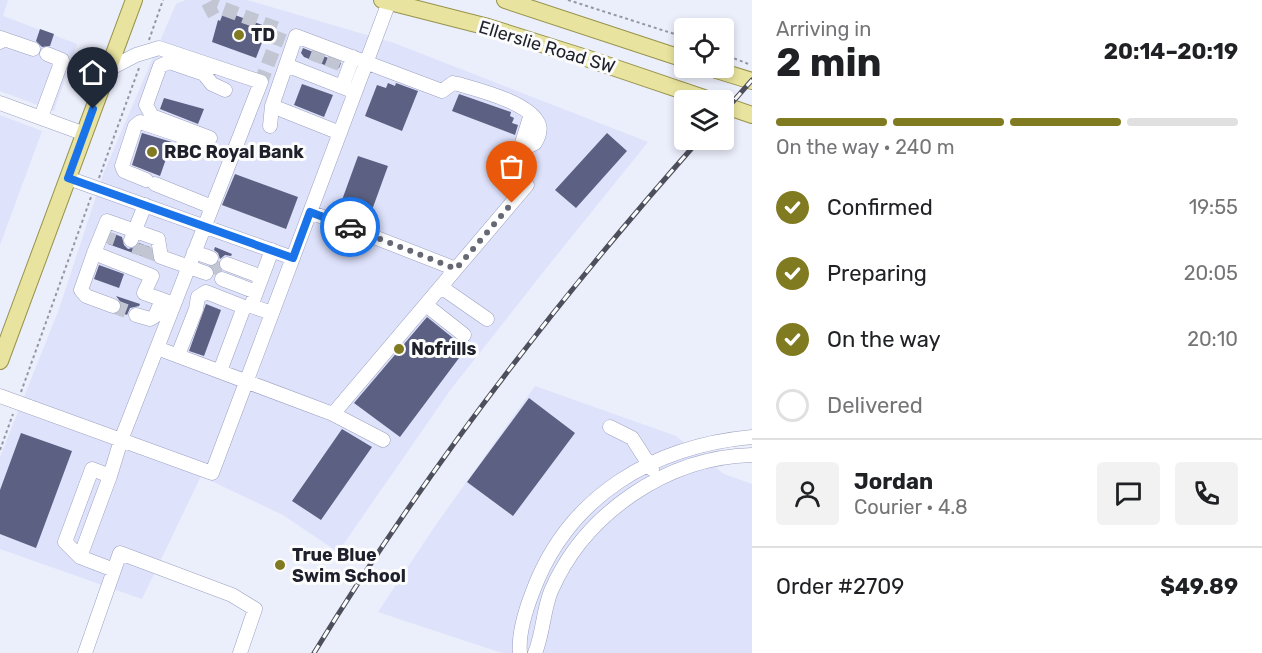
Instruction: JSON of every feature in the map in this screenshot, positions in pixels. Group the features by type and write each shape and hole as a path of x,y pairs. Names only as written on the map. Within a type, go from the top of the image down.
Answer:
{"main road":[{"path":"0,361 134,0"},
{"name":"Ellerslie Road SW","path":"505,0 674,56"},
{"name":"Ellerslie Road SW","path":"385,1 488,27 680,90"},
{"path":"734,75 752,81"},
{"path":"734,109 752,115"}],"street":[{"path":"0,396 212,473 340,133 349,89 385,1"},
{"path":"270,126 272,106 296,36 317,58 332,64 360,60 442,91 453,83 458,84 526,108 539,124 538,137 535,143 520,152"},
{"path":"0,42 1,38 33,49"},
{"path":"109,69 136,55 159,48 261,82 191,259 168,302 156,316 150,318 136,315"},
{"path":"41,117 62,60 47,54"},
{"path":"286,65 317,58 332,64 349,89"},
{"path":"210,138 152,116 146,105 160,66 169,62 204,74 212,84 225,90"},
{"path":"0,103 85,134"},
{"path":"272,106 340,133"},
{"path":"198,146 188,138 140,122 135,126 122,166 124,171 181,192 212,207"},
{"path":"68,178 293,258"},
{"path":"333,414 527,185"},
{"path":"112,306 86,296 81,290 129,248 145,206"},
{"path":"310,212 456,269"},
{"path":"129,248 191,259 208,266"},
{"path":"129,248 144,293 168,302"},
{"path":"220,371 272,250"},
{"path":"225,271 259,284"},
{"path":"441,287 487,319"},
{"path":"178,355 201,294 206,292 272,313"},
{"path":"114,570 80,557 121,440 157,348 168,302"},
{"path":"426,304 464,334"},
{"path":"157,348 333,414 382,440"},
{"path":"610,426 632,438 650,463 657,479"},
{"path":"520,653 524,622 543,568 562,537 588,507 605,492 650,463 667,455 705,443 752,436"},
{"path":"535,653 551,592 566,563 598,522 626,498 657,479 690,465 752,455"},
{"path":"85,653 120,553 232,595 255,609 240,653"}],"path":[{"path":"146,46 163,0"},
{"path":"568,0 674,34"},
{"path":"734,59 752,66"},
{"path":"99,177 140,63"},
{"path":"22,388 90,201"},
{"path":"0,450 11,418"}],"shaded area":[{"path":"0,0 8,0 3,16 77,44 54,111 0,91"},
{"path":"186,0 247,0 394,43 648,142 451,389 338,552 283,515 201,476 142,599 0,549 0,457 59,309 104,172 176,4"},
{"path":"0,115 42,131 0,245"},
{"path":"535,386 676,436 724,474 752,484 752,653 502,653 378,612 435,526"}],"building":[{"name":"TD","path":"224,11 268,27 256,58 212,42 218,20 220,21"},
{"path":"40,29 54,34 50,46 42,47 36,41"},
{"path":"303,48 341,63 339,68 335,69 304,57 301,53"},
{"path":"388,83 395,86 396,83 418,91 402,131 365,116 377,85 386,88"},
{"path":"302,84 333,95 324,117 294,105"},
{"path":"459,94 511,112 510,116 514,118 512,123 518,125 515,135 452,111"},
{"path":"164,98 204,109 198,124 160,109"},
{"name":"RBC Royal Bank","path":"142,133 172,142 160,176 132,165"},
{"path":"607,133 627,151 576,208 555,190"},
{"path":"358,156 388,166 368,221 338,211"},
{"path":"235,174 298,197 286,229 222,205"},
{"path":"112,233 122,237 128,249 136,247 139,243 150,247 152,255 150,259 108,244"},
{"path":"215,247 232,254 220,259 214,250"},
{"path":"99,265 124,274 119,288 94,279"},
{"path":"116,296 140,304 130,308 127,315 119,312 122,304"},
{"path":"206,304 221,310 204,356 189,351"},
{"path":"427,317 458,342 468,346 400,437 354,403"},
{"path":"529,398 575,433 513,516 467,482"},
{"path":"342,429 372,447 321,520 292,501"},
{"path":"21,433 72,451 36,548 0,534 0,490"}],"tunnel":[{"path":"205,12 216,6 281,30 261,82"},
{"path":"315,62 319,52"},
{"path":"331,68 335,58"},
{"path":"106,243 110,232"},
{"path":"138,255 141,244"},
{"path":"148,259 152,248"},
{"path":"209,265 225,271"},
{"path":"113,306 136,315"}],"railway":[{"path":"734,100 752,80"},
{"path":"314,653 401,518 495,388 544,324 690,150"}],"way so far":[{"path":"350,227 456,269 512,203"}],"place":[{"name":"TD","path":"239,35"},
{"name":"RBC Royal Bank","path":"152,152"},
{"name":"Nofrills","path":"399,349"},
{"name":"True Blue Swim School","path":"280,565"}],"route":[{"path":"93,109 68,178 293,258 310,212 350,227"}]}
